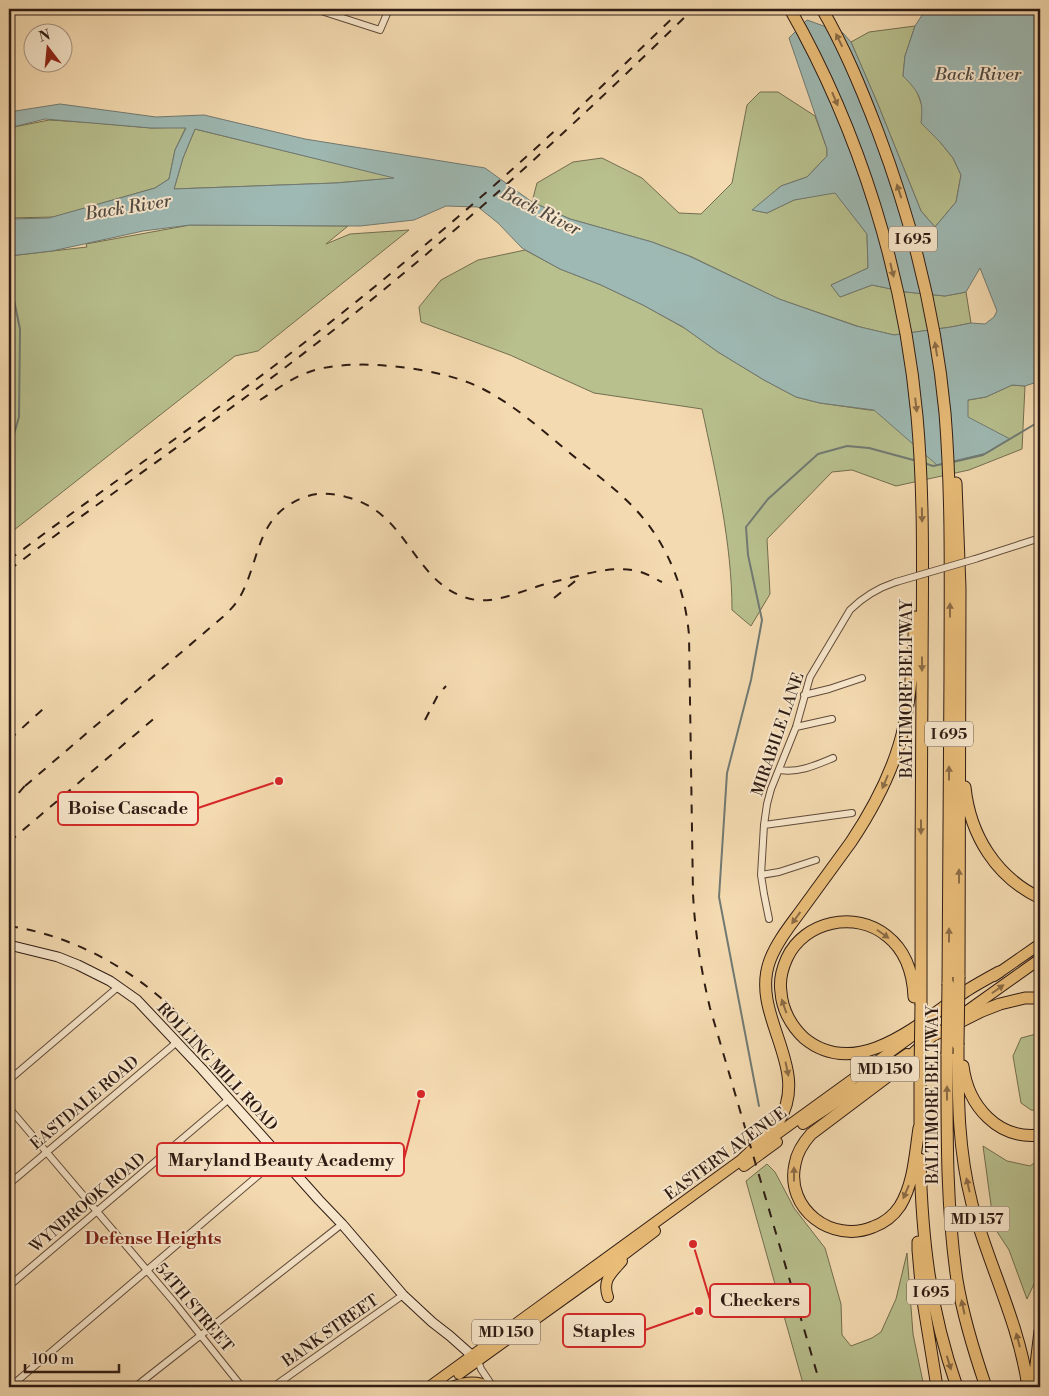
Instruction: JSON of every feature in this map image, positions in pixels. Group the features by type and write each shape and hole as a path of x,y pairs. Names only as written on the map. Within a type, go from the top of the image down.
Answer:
{"highway":[{"name":"BALTIMORE BELTWAY","path":"790,9 817,59 843,118 884,240 911,365 917,414 922,485 918,1006 921,1195 930,1287 949,1364 957,1387"},
{"name":"BALTIMORE BELTWAY","path":"822,9 850,64 900,193 928,302 940,372 952,484 950,565 948,1172 953,1246 958,1282 964,1315 986,1387"},
{"path":"952,484 960,588 960,698 966,797 976,832 986,850 1006,875 1018,885 1040,898"},
{"path":"743,1159 779,1122 789,1096 788,1071 766,993 766,977 770,961 784,935 851,842 872,809 888,776 900,743 908,699 922,545"},
{"name":"MD 157","path":"960,698 959,1124 963,1164 968,1186 1014,1328 1028,1387"},
{"path":"918,1006 911,974 902,952 887,935 864,924 838,922 816,928 798,942 789,954 781,977 780,987 784,1008 794,1028 813,1044 824,1049 847,1053 868,1050 894,1040 999,972"},
{"path":"919,1128 909,1186 899,1206 886,1220 868,1229 856,1231 838,1230 820,1222 806,1209 797,1193 794,1165 803,1144 811,1134 892,1073 932,1036 1000,1004 1025,998 1040,998"},
{"path":"958,1045 968,1088 982,1112 995,1124 1011,1132 1022,1135 1040,1135"},
{"name":"MD 157","path":"921,1195 918,1250 924,1314 937,1387"},
{"path":"1034,1387 1040,1331"}],"main road":[{"name":"EASTERN AVENUE","path":"440,1387 476,1358 743,1159 1040,944"},
{"name":"EASTERN AVENUE","path":"429,1387 476,1358 635,1246 808,1120 873,1078 1040,959"},
{"path":"608,1297 605,1289 609,1276 635,1246"},
{"path":"452,1387 471,1382 489,1387"}],"street":[{"path":"315,9 380,30 389,9"},
{"name":"MIRABILE LANE","path":"769,918 761,875 764,825 770,793 796,727 810,677 844,617 858,602 886,585 1040,538"},
{"path":"804,695 862,678"},
{"path":"796,727 832,719"},
{"path":"780,770 792,771 807,768 833,758"},
{"path":"764,825 852,813"},
{"path":"761,875 779,872 816,860"},
{"name":"ROLLING MILL ROAD","path":"9,945 58,957 99,975 136,1000 281,1156 404,1295 432,1322 476,1358"},
{"path":"9,1080 118,987"},
{"name":"EASTDALE ROAD","path":"9,1184 177,1042"},
{"name":"WYNBROOK ROAD","path":"9,1286 229,1099"},
{"name":"54TH STREET","path":"9,1108 147,1270 242,1387"},
{"path":"10,1387 281,1156"},
{"path":"135,1387 342,1224"},
{"name":"BANK STREET","path":"273,1387 404,1295"},
{"path":"476,1358 494,1387"}],"green space":[{"path":"915,26 905,56 903,76 916,89 923,109 940,142 953,158 961,175 956,202 935,227 921,211 851,42 869,32"},
{"path":"760,92 778,92 815,116 827,149 827,156 807,177 781,186 753,210 767,213 794,200 835,192 867,234 868,268 831,285 840,297 872,285 906,292 945,296 966,292 971,323 894,335 860,327 779,299 692,257 652,242 570,219 532,202 537,183 573,162 602,158 642,178 679,213 701,214 732,183 747,105"},
{"path":"49,120 151,128 186,127 175,150 169,179 155,188 54,217 9,218 9,128"},
{"path":"195,129 396,178 336,183 174,189 183,158"},
{"path":"190,225 348,226 326,244 350,234 409,230 258,351 235,356 9,534 9,256 87,247 86,244"},
{"path":"525,250 560,269 601,285 643,305 686,329 718,352 764,380 796,397 820,403 869,410 906,411 986,397 1012,385 1025,386 1022,449 969,470 896,486 852,470 832,472 767,539 770,594 751,626 732,610 726,535 718,484 702,409 594,393 510,355 421,322 419,307 441,280 478,260"},
{"path":"1040,1033 1040,1111 1031,1110 1021,1103 1013,1056 1021,1038"},
{"path":"983,1146 1007,1161 1030,1166 1040,1159 1040,1271 1027,1299 1009,1250 994,1227"},
{"path":"767,1164 775,1172 794,1208 825,1248 841,1304 842,1335 851,1346 872,1338 881,1332 896,1299 907,1253 913,1334 924,1387 804,1387 746,1181"}],"water":[{"name":"Back River","path":"926,9 1040,9 1040,381 1025,386 1012,385 986,397 968,400 968,417 1010,439 987,453 937,465 874,410 820,403 796,397 764,380 718,352 683,327 643,305 601,285 560,269 522,248 498,223 478,207 446,206 414,220 360,226 190,225 143,231 52,251 9,256 9,219 49,218 155,188 169,179 175,150 186,128 151,128 45,119 9,128 9,112 60,104 156,117 204,115 305,139 485,168 532,202 570,219 652,242 689,256 779,299 856,326 894,335 971,323 985,324 994,317 997,311 980,268 966,292 945,296 906,292 872,285 840,297 831,285 868,268 867,234 835,193 794,200 767,213 752,210 781,186 807,177 827,156 827,149 789,38 807,20 843,33 851,42 921,211 935,227 956,202 961,175 953,158 921,123 921,102 917,92 903,76 905,56 915,26","holes":["195,129 394,178 336,183 174,189 183,158"]}],"waterway":[{"path":"9,276 20,329 19,417 9,451"},
{"path":"953,462 983,455 1040,421"},
{"path":"759,1106 719,897 727,773 751,680 762,620 748,555 746,527 768,499 818,454 847,446 869,448 917,461"},
{"path":"924,463 933,466 943,464"}],"railway":[{"path":"573,114 682,9"},
{"path":"9,570 262,385 345,321 435,247 523,170 693,9"},
{"path":"9,560 238,393 362,297 443,230 560,126"},
{"path":"260,400 284,384 309,372 327,367 348,365 372,365 422,370 466,382 495,396 540,428 622,496 637,511 658,538 679,585 684,601 689,635 693,894 704,980 710,1008 821,1387"},
{"path":"25,786 227,613 241,595 268,526 289,505 310,495 336,495 366,505 383,516 432,576 447,588 472,599 496,599 538,586 612,569 637,571 662,582"},
{"path":"554,598 579,578"},
{"path":"425,720 438,695 446,686"},
{"path":"9,740 43,709"},
{"path":"9,842 157,716"},
{"path":"9,808 28,782"},
{"path":"9,926 31,930 75,945 116,965 154,992 171,1007 238,1081"}],"place":[{"name":"Boise Cascade","path":"279,781"},
{"name":"Maryland Beauty Academy","path":"421,1094"},
{"name":"Checkers","path":"693,1244"},
{"name":"Staples","path":"699,1311"}],"district":[{"name":"Defense Heights","path":"153,1238"}]}
